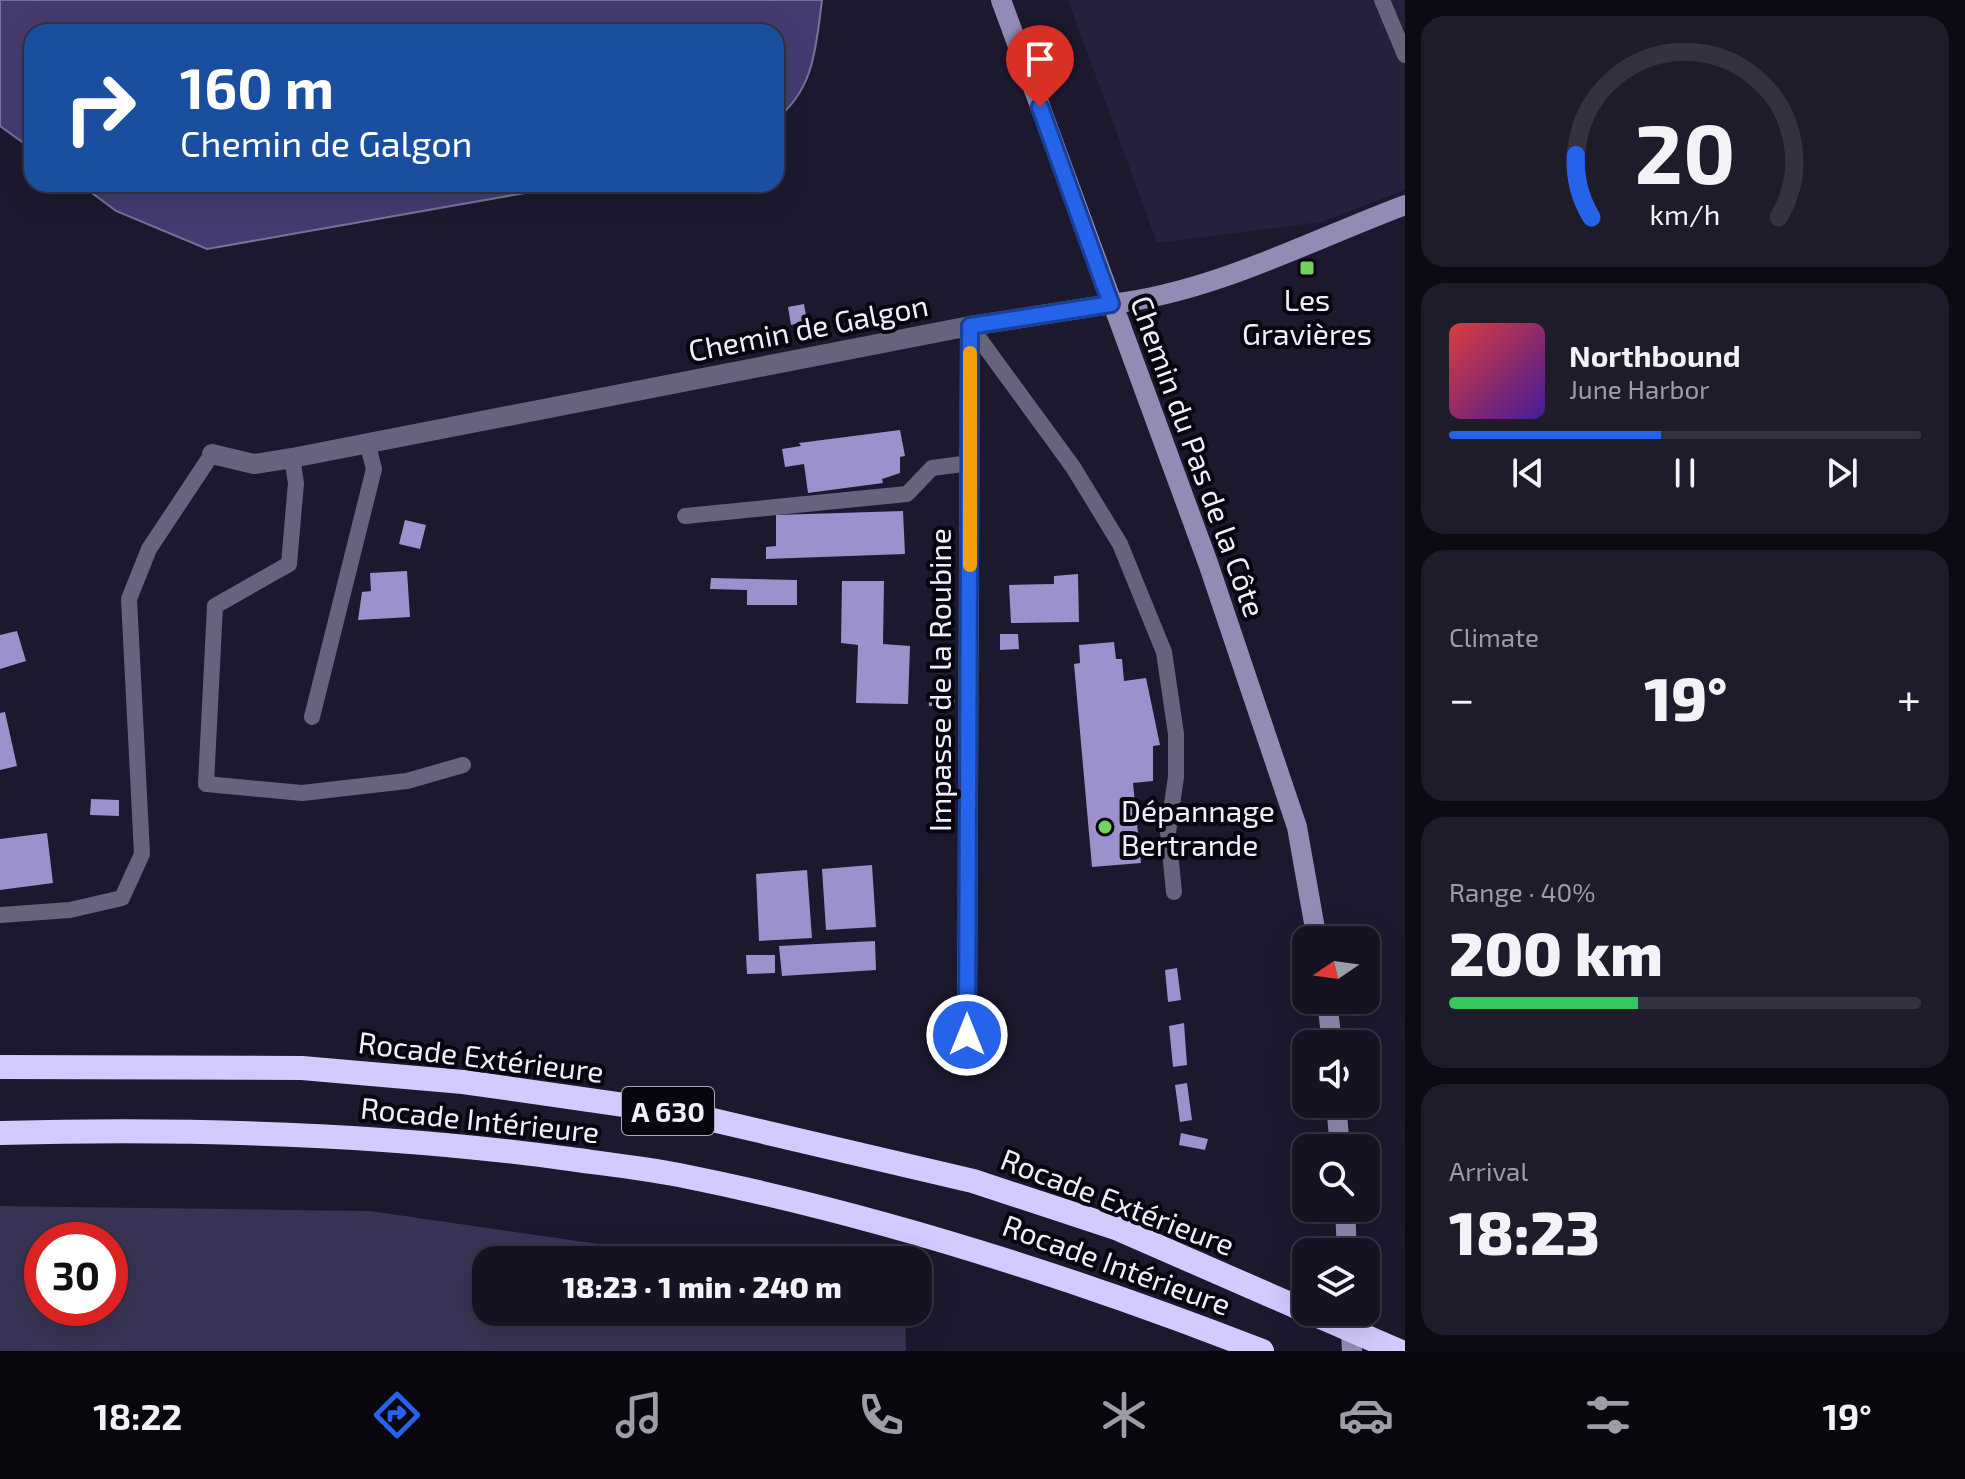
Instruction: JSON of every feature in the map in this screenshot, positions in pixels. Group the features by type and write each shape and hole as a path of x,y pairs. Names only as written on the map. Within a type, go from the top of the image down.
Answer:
{"highway":[{"name":"Rocade Extérieure","path":"0,1067 302,1068 463,1082 687,1114 973,1181 1116,1228 1292,1304"},
{"name":"Rocade Intérieure","path":"0,1133 289,1134 439,1142 678,1175 956,1242 1114,1293 1262,1351"},
{"name":"Rocade Extérieure","path":"1342,1326 1399,1351"}],"street":[{"name":"Chemin du Pas de la Côte","path":"1001,0 1208,563 1297,827 1315,926"},
{"name":"Chemin de Galgon","path":"212,454 254,464 292,458 970,326 1157,298 1211,281 1405,205"},
{"name":"Impasse de la Roubine","path":"967,1035 970,326"},
{"path":"1351,1326 1352,1351"}],"lane":[{"path":"1382,0 1405,55"},
{"path":"970,326 1073,467 1120,544 1164,652 1176,734 1176,777 1168,832 1174,892"},
{"path":"312,717 374,469 367,442"},
{"path":"0,915 70,910 122,898 142,854 129,599 149,549 212,454"},
{"path":"292,458 296,483 289,564 215,606 206,784 302,793 407,781 463,765"},
{"path":"685,516 907,494 932,468 970,463"}],"shaded area":[{"path":"0,0 822,0 815,50 806,80 784,112 784,24 24,24 24,143 0,126"},
{"path":"1068,0 1405,0 1405,190 1321,222 1157,243"},
{"path":"91,192 531,192 207,249 116,211"},
{"path":"0,1206 370,1211 612,1246 472,1246 472,1326 905,1326 906,1351 0,1351"}],"building":[{"path":"804,304 807,321 791,325 788,307"},
{"path":"900,430 905,456 900,457 900,473 882,479 883,483 808,493 804,464 785,467 782,449 801,446 799,443"},
{"path":"903,511 905,554 766,559 766,547 776,546 776,515"},
{"path":"405,520 426,525 420,549 399,544"},
{"path":"407,571 410,617 358,620 362,592 371,591 370,573"},
{"path":"1078,574 1079,622 1011,623 1009,585 1054,584 1054,576"},
{"path":"711,578 797,580 797,605 747,605 747,590 710,589"},
{"path":"842,581 884,581 883,644 910,646 908,704 856,703 858,645 841,643"},
{"path":"17,631 26,661 0,669 0,635"},
{"path":"1000,634 1018,634 1019,649 1000,650"},
{"path":"1114,642 1116,659 1122,659 1124,681 1146,678 1160,745 1153,746 1153,781 1133,783 1141,863 1092,867 1074,664 1080,663 1079,645"},
{"path":"928,693 955,694 955,705 929,706"},
{"path":"5,712 17,766 0,770 0,713"},
{"path":"91,799 119,800 119,816 90,815"},
{"path":"47,833 53,883 0,890 0,839"},
{"path":"872,865 876,927 826,930 822,869"},
{"path":"807,870 812,938 759,941 756,874"},
{"path":"875,941 876,970 782,976 779,946"},
{"path":"746,955 775,955 775,973 747,974"},
{"path":"1177,968 1181,1000 1168,1002 1165,970"},
{"path":"1184,1023 1187,1065 1173,1067 1169,1026"},
{"path":"1187,1083 1192,1120 1180,1122 1175,1085"},
{"path":"1181,1133 1208,1139 1205,1150 1179,1145"}],"slow traffic":[{"path":"970,353 970,565"}],"place":[{"name":"Les Gravières","path":"1307,268"},
{"name":"Dépannage Bertrande","path":"1105,827"}],"route":[{"path":"967,1035 970,326 1111,304 1040,107"}]}
